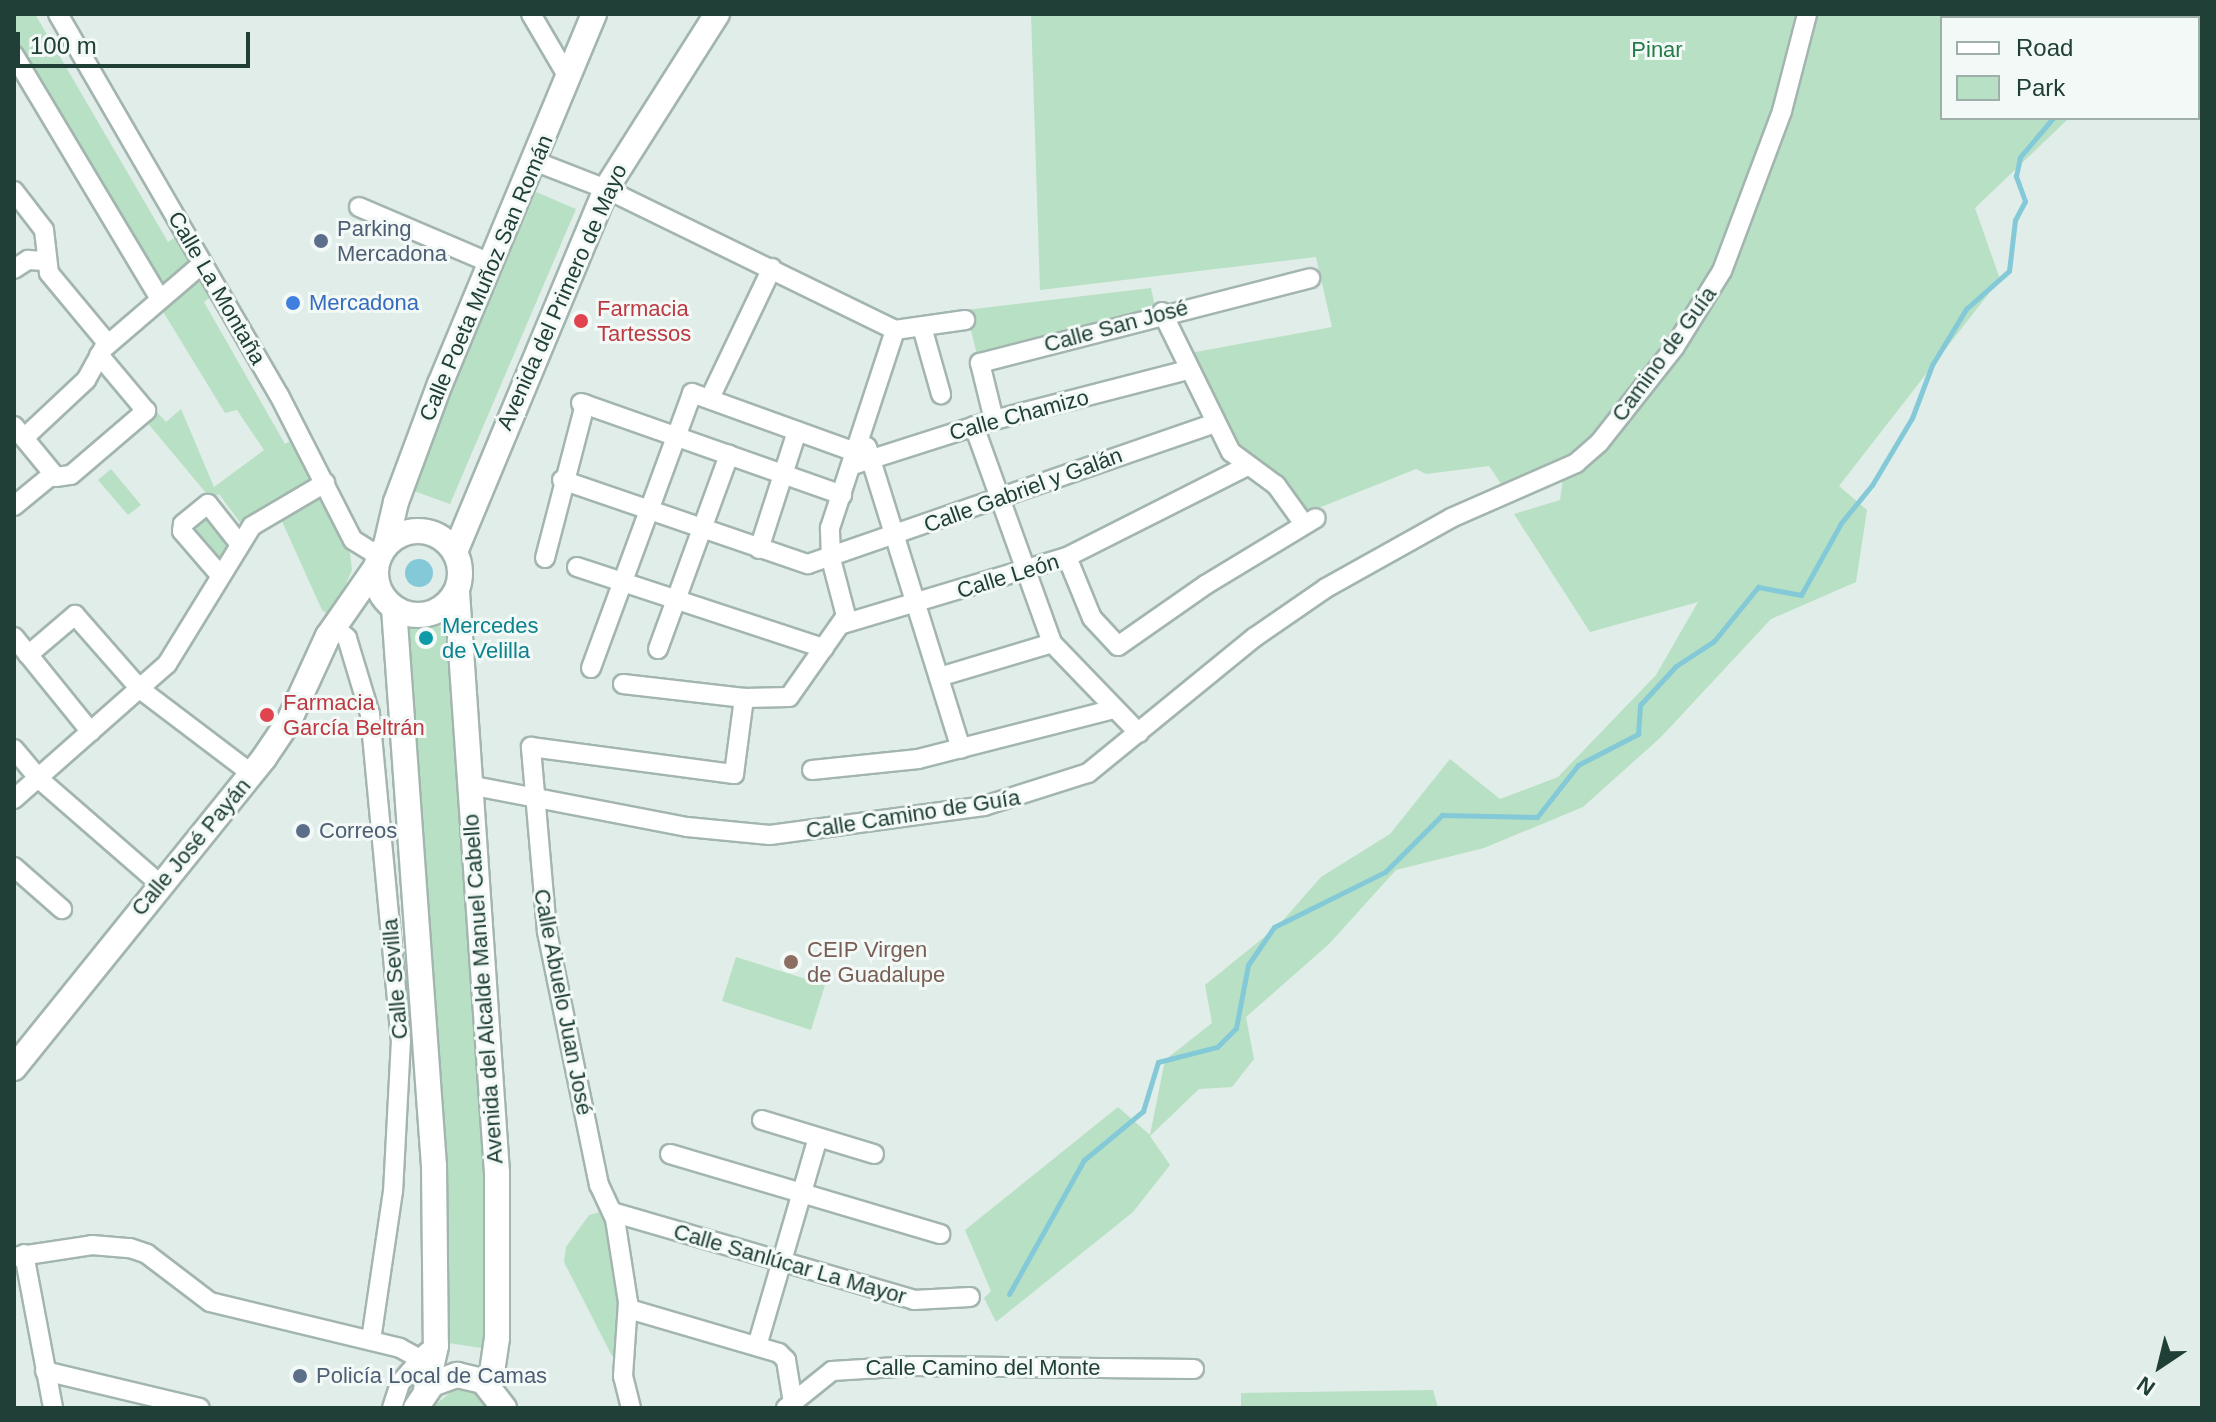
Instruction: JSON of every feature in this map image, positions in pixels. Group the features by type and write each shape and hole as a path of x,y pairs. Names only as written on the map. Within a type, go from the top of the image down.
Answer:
{"main road":[{"name":"Calle Poeta Muñoz San Román","path":"381,556 396,502 429,414 594,14"},
{"name":"Avenida del Primero de Mayo","path":"455,552 606,189 717,14"},
{"path":"339,619 389,603 407,614 436,612 457,592 461,571 455,552 435,534 422,531 397,537 381,556 389,603 433,1127 427,1352 421,1399"},
{"name":"Calle José Payán","path":"14,1068 252,774 289,721 339,619 381,556"},
{"name":"Avenida del Alcalde Manuel Cabello","path":"457,592 497,1173 497,1338 502,1401"},
{"path":"421,1399 457,1375 502,1401"}],"street":[{"name":"Calle La Montaña","path":"58,14 325,483 353,540 381,556"},
{"path":"531,14 568,77"},
{"name":"Camino de Guía","path":"1451,518 1588,454 1674,348 1713,289 1748,209 1807,14"},
{"path":"14,55 160,299"},
{"path":"534,161 606,189 895,330 965,320"},
{"path":"14,191 44,230 45,261 104,349 146,411 68,478 53,474 19,432 86,380 104,349 202,264"},
{"path":"359,207 490,263"},
{"path":"14,269 28,260 45,261"},
{"path":"591,668 676,436 772,268"},
{"name":"Calle San José","path":"994,420 980,363 1162,312 1310,278"},
{"path":"1067,557 1092,618 1118,646 1310,521 1279,489 1235,457 1187,370 1162,312"},
{"path":"922,327 941,394"},
{"path":"623,684 744,698 789,697 843,624 847,610 831,559 829,536 842,495 861,453 895,330"},
{"name":"Calle Chamizo","path":"861,453 1187,370"},
{"path":"701,395 861,453 895,535 961,749"},
{"path":"545,558 583,404 842,495"},
{"name":"Calle Gabriel y Galán","path":"562,480 803,563 831,559 1215,423"},
{"path":"974,426 1052,643 1139,733"},
{"path":"759,549 797,431"},
{"path":"658,649 729,455"},
{"name":"Calle León","path":"843,624 1067,557 1247,466"},
{"path":"14,506 53,474"},
{"path":"14,799 140,689 184,641 238,542 271,514 325,483"},
{"path":"220,575 182,531 183,524 208,504 238,542"},
{"name":"Calle Camino de Guía","path":"533,795 721,832 822,830 984,806 1043,791 1088,773 1273,624 1451,518"},
{"path":"577,567 824,648"},
{"path":"28,655 75,615 140,689 252,774"},
{"name":"Calle Sevilla","path":"339,619 370,714 401,1040 393,1191 371,1340"},
{"path":"14,637 91,732"},
{"path":"939,677 1052,643"},
{"name":"Calle Abuelo Juan José","path":"631,1408 625,1387 629,1309 610,1209 599,1185 547,931 531,747 734,774 744,698"},
{"path":"812,770 961,749 1114,709"},
{"path":"14,749 38,778 161,885"},
{"path":"469,785 533,795"},
{"path":"14,867 62,909"},
{"path":"762,1120 874,1154"},
{"path":"757,1346 818,1138"},
{"path":"670,1154 940,1234"},
{"name":"Calle Sanlúcar La Mayor","path":"610,1209 914,1300 970,1297"},
{"path":"53,1408 19,1256 92,1245 130,1248 147,1254 210,1302 427,1352 400,1383 392,1408"},
{"path":"629,1309 757,1346 786,1360 789,1405"},
{"name":"Calle Camino del Monte","path":"789,1405 829,1372 885,1367 1194,1369"},
{"path":"45,1371 200,1408"}],"green space":[{"path":"14,14 35,14 168,242 179,235 194,261 161,295 14,47"},
{"name":"Pinar","path":"1031,14 2202,14 2200,62 2200,16 1940,16 1940,120 2067,120 1975,208 2000,279 1839,486 1867,510 1856,582 1771,619 1661,737 1583,807 1484,848 1396,870 1329,944 1246,1017 1254,1059 1232,1087 1199,1089 1150,1136 1170,1165 1133,1212 996,1322 984,1298 991,1291 965,1230 1118,1107 1150,1135 1165,1060 1212,1023 1205,985 1278,926 1321,877 1390,834 1450,759 1500,799 1558,777 1656,675 1698,602 1590,632 1514,514 1560,500 1563,479 1551,472 1508,494 1489,466 1426,474 1416,469 1306,513 1242,452 1185,354 1332,327 1316,257 1040,290"},
{"path":"536,192 576,209 450,504 411,490"},
{"path":"195,281 207,283 213,295 204,302 285,444 296,438 314,479 244,528 219,494 211,499 146,421 156,411 166,422 181,409 214,487 264,450 237,410 225,413 159,305"},
{"path":"1151,288 1156,311 977,355 966,310"},
{"path":"111,469 141,505 128,515 98,480"},
{"path":"321,493 350,553 352,570 331,617 322,610 280,517"},
{"path":"208,508 234,542 220,568 186,529"},
{"path":"447,626 487,1113 488,1349 442,1342 401,628"},
{"path":"736,957 825,985 811,1030 722,1001"},
{"path":"604,1211 617,1250 621,1354 612,1356 564,1262 566,1247 589,1215"},
{"path":"456,1388 477,1392 490,1408 431,1408"},
{"path":"1433,1390 1438,1408 1241,1408 1241,1393"}],"water":[{"path":"419,559 429,563 433,573 429,583 419,587 409,583 405,573 409,563"}],"waterway":[{"path":"1009,1294 1084,1160 1143,1111 1158,1062 1217,1047 1236,1028 1248,965 1274,927 1385,872 1442,815 1537,817 1578,765 1638,734 1640,705 1676,666 1714,641 1758,587 1801,595 1841,523 1872,485 1912,418 1932,365 1966,309 2009,271 2015,220 2025,201 2016,176 2020,157 2051,120"}],"place":[{"name":"Parking Mercadona","path":"321,241"},
{"name":"Mercadona","path":"293,303"},
{"name":"Farmacia Tartessos","path":"581,321"},
{"name":"Mercedes de Velilla","path":"426,638"},
{"name":"Farmacia García Beltrán","path":"267,715"},
{"name":"Correos","path":"303,831"},
{"name":"CEIP Virgen de Guadalupe","path":"791,962"},
{"name":"Policía Local de Camas","path":"300,1376"}]}
